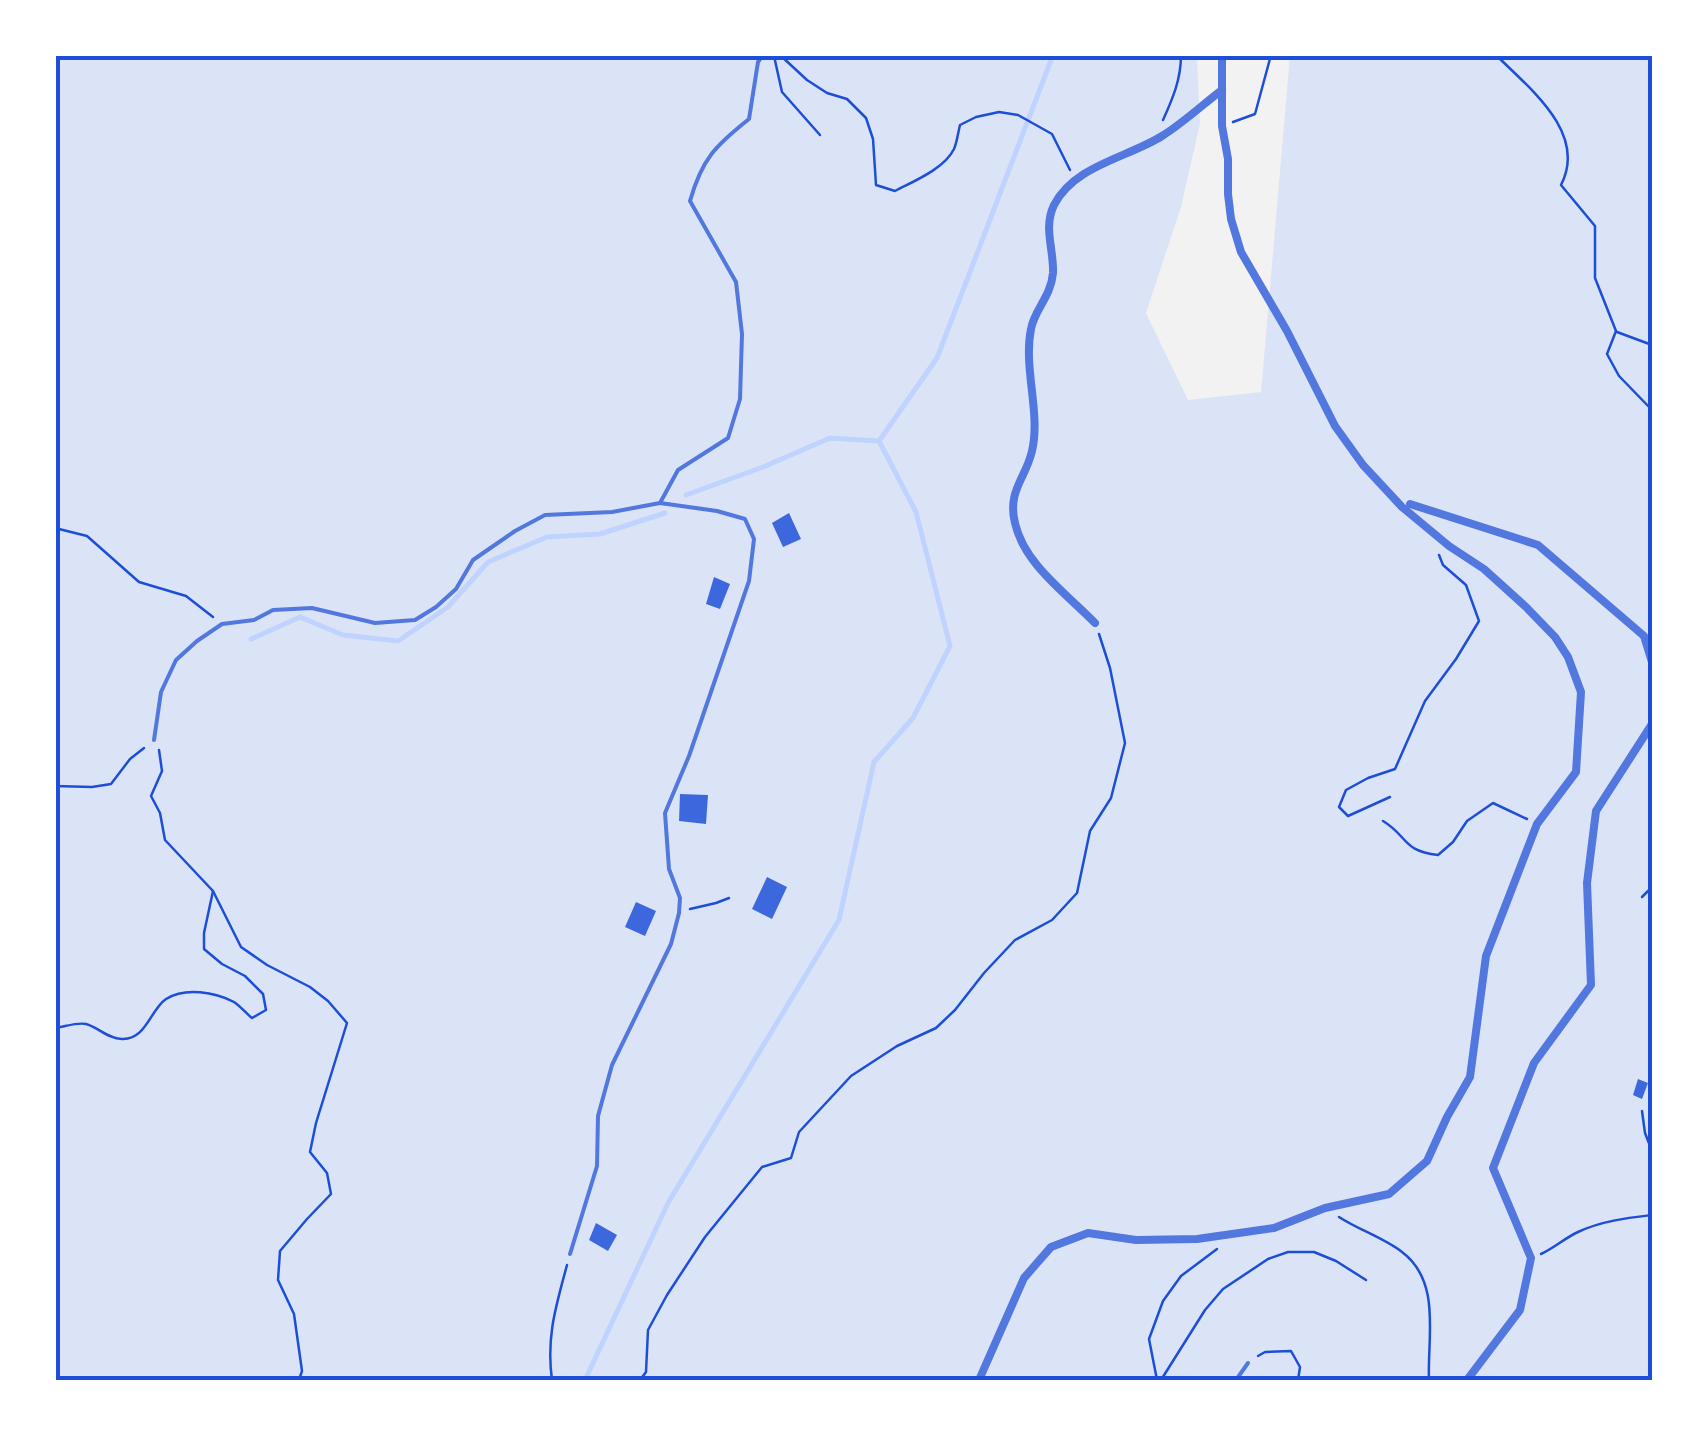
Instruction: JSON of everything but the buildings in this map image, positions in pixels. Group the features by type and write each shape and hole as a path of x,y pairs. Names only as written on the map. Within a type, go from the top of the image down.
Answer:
{"street":[{"path":"979,1380 1024,1278 1051,1247 1088,1233 1136,1240 1196,1240 1274,1228 1325,1208 1389,1194 1427,1162 1470,1077 1486,956 1537,824 1576,772 1581,692 1568,658 1554,637 1484,569 1402,507 1363,466 1335,426 1241,252 1230,207 1222,126 1222,55"},
{"path":"1095,623 1036,563 1014,521 1014,490 1032,450 1034,414 1028,364 1031,326 1046,300 1053,272 1048,236 1054,206 1074,180 1160,137 1222,90"},
{"path":"1410,504 1538,545 1644,636 1652,662"},
{"path":"1468,1380 1520,1310 1530,1258 1493,1168 1534,1062 1590,985 1587,883 1596,811 1652,724"}],"lane":[{"path":"660,503 678,470 728,438 740,399 742,334 736,282 690,201 698,173 718,143 749,119 758,62 763,55"},
{"path":"154,740 161,692 176,660 222,624 254,620 273,610 312,608 375,623 415,620 456,589 473,560 545,515 612,512 660,503 717,510 745,519 754,539 749,581 666,813 669,869 680,898 672,944 612,1065 598,1116 597,1166 570,1254"},
{"path":"1236,1380 1248,1362"}],"path":[{"path":"774,55 782,92 820,135"},
{"path":"780,55 807,80 828,94 847,99 866,118 876,185 895,190 940,165 954,151 960,126 976,117 999,112 1018,114 1052,134 1074,180"},
{"path":"1160,137 1163,119 1174,98 1181,55"},
{"path":"1222,126 1255,114 1271,55"},
{"path":"1496,55 1536,92 1563,132 1568,172 1561,185 1595,226 1595,278 1616,331 1607,354 1619,376 1652,410"},
{"path":"1616,331 1652,345"},
{"path":"55,528 87,536 140,582 186,596 222,624"},
{"path":"1390,796 1348,816 1339,807 1346,790 1395,769 1425,701 1478,622 1466,585 1443,565 1430,530"},
{"path":"640,1380 646,1372 648,1330 668,1294 705,1237 762,1166 791,1158 799,1132 850,1076 897,1046 936,1028 1015,940 1052,920 1077,893 1090,831 1111,798 1124,744 1110,668 1095,623"},
{"path":"55,786 111,784 130,758 154,740 162,771 151,796 160,813 165,840 213,891 240,947 267,966 310,987 347,1024 310,1152 327,1173 331,1194 280,1251 278,1280 294,1314 302,1371 298,1380"},
{"path":"1383,821 1421,853 1438,855 1453,842 1467,820 1493,803 1537,824"},
{"path":"1642,897 1652,887"},
{"path":"55,1028 84,1023 123,1040 138,1034 164,1000 201,992 236,1003 252,1018 266,1010 264,994 204,949 213,891"},
{"path":"679,913 729,898"},
{"path":"1642,1111 1652,1151"},
{"path":"1325,1208 1404,1253 1424,1279 1430,1314 1430,1380"},
{"path":"1530,1258 1590,1228 1652,1215"},
{"path":"1159,1380 1149,1340 1163,1301 1181,1276 1217,1250 1220,1236"},
{"path":"1159,1380 1223,1289 1268,1259 1288,1252 1314,1252 1366,1280"},
{"path":"552,1380 548,1356 552,1320 570,1254"},
{"path":"1248,1362 1264,1352 1291,1351 1300,1367 1298,1380"}],"shaded area":[{"path":"55,55 1197,55 1200,124 1181,207 1146,313 1188,400 1261,392 1290,55 1652,55 1652,1380 55,1380"}],"waterway":[{"path":"585,1380 668,1203 839,920 874,762 913,718 950,646 916,512 879,441 937,358 1053,55"},
{"path":"686,495 830,438 879,441"},
{"path":"251,639 300,617 343,635 398,641 448,607 488,562 547,537 600,534 665,513"}]}
